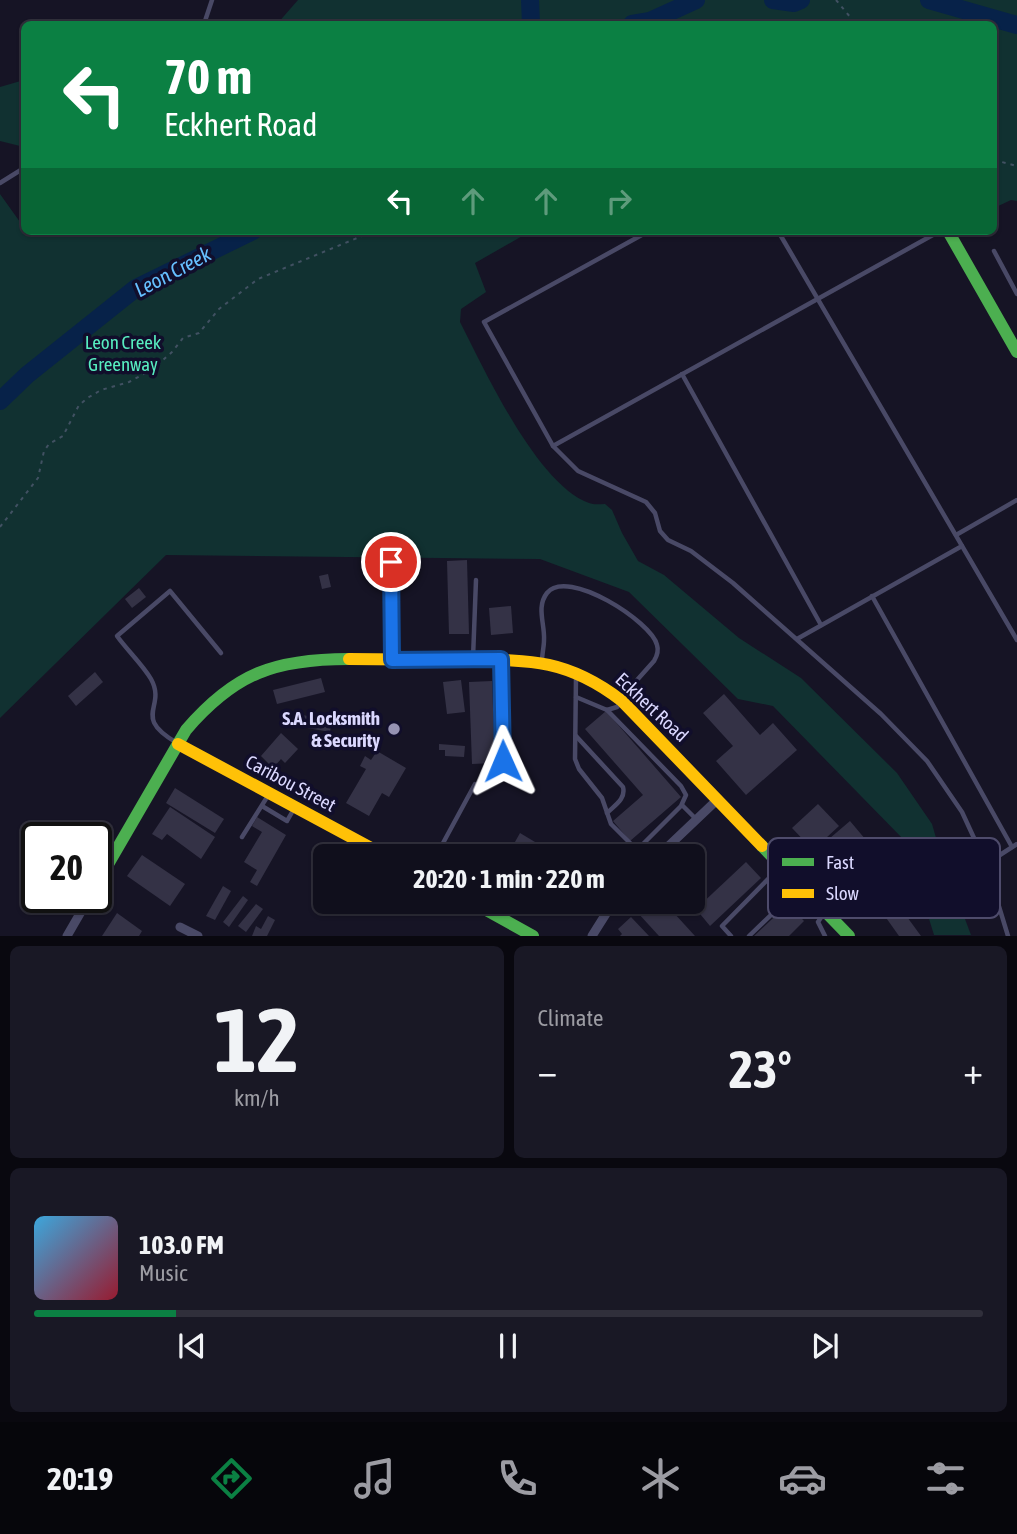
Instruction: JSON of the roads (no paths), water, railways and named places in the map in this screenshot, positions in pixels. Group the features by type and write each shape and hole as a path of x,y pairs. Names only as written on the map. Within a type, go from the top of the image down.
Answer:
{"street":[{"path":"950,235 1017,352"},
{"path":"391,562 392,660"},
{"name":"Eckhert Road","path":"112,857 186,730 211,703 258,672 309,659 501,659 541,662 576,672 621,700 768,851"},
{"name":"Caribou Street","path":"178,744 364,844"},
{"path":"670,844 718,799"},
{"path":"67,936 80,913"},
{"path":"493,914 533,936"},
{"path":"592,936 606,914"},
{"name":"Eckhert Road","path":"831,918 846,935"},
{"path":"180,927 198,936"}],"lane":[{"path":"205,21 212,0"},
{"path":"0,183 21,170"},
{"path":"642,235 484,322 553,446 578,471 646,502 655,513 660,531 668,540 691,551 733,583 881,714 927,761 962,813 974,838"},
{"path":"780,235 1017,640"},
{"path":"553,446 933,235"},
{"path":"994,251 1017,294"},
{"path":"682,374 821,625"},
{"path":"956,535 1017,500"},
{"path":"797,639 962,546"},
{"path":"474,659 476,580"},
{"path":"541,662 544,638 541,606 545,595 552,588 562,584 573,585 634,618 653,637 658,653 617,707 607,710"},
{"path":"178,744 158,731 153,722 155,690 151,678 117,636 170,591 221,653"},
{"path":"872,596 1015,846 1000,855"},
{"path":"501,659 503,761"},
{"path":"576,672 575,759 579,769 602,798 611,824 630,844"},
{"path":"576,697 607,710 681,786 686,795 682,805 643,844"},
{"path":"575,735 623,787 625,793 622,798 607,813"},
{"path":"681,786 693,773"},
{"path":"442,844 475,784"},
{"path":"242,837 270,793"},
{"path":"682,805 697,819"},
{"path":"262,806 287,821 295,807"},
{"path":"732,936 722,926 768,880"},
{"path":"1000,910 1008,936"},
{"path":"749,936 768,918"},
{"path":"821,918 818,922 825,936"}],"waterway":[{"path":"530,0 531,21"},
{"name":"Leon Creek","path":"650,21 696,0"},
{"name":"Leon Creek","path":"773,0 794,3 801,0"},
{"name":"Leon Creek","path":"929,0 1017,25"},
{"name":"Leon Creek","path":"0,401 27,375 136,288 245,235"}],"place":[{"name":"S.A. Locksmith & Security","path":"394,729"}],"park label":[{"name":"Leon Creek Greenway","path":"123,353"}]}
